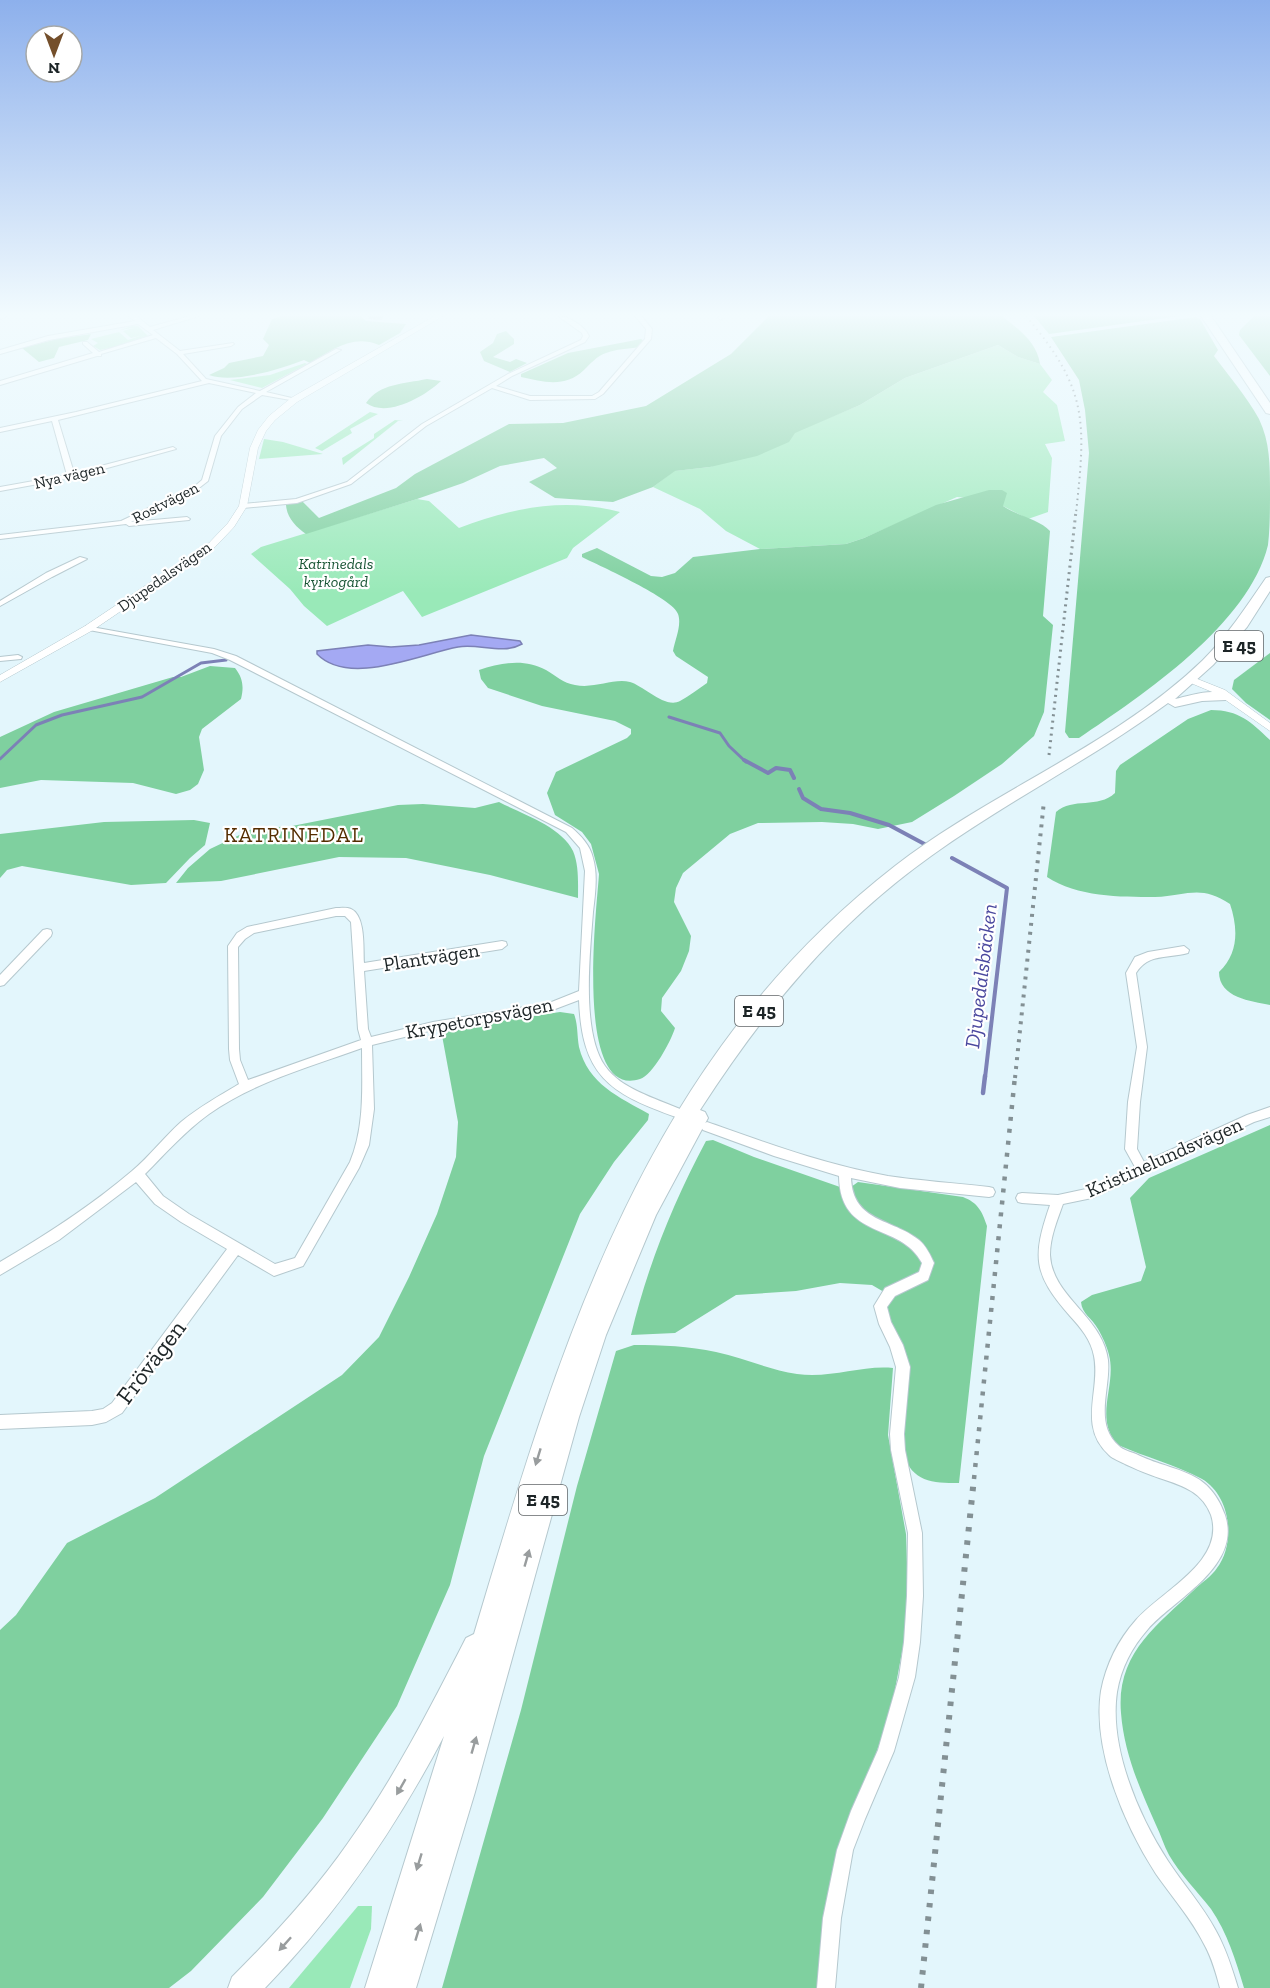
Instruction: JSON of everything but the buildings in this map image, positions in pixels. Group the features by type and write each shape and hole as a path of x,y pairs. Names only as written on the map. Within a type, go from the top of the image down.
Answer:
{"highway":[{"name":"E 45","path":"401,1988 461,1792 567,1417 595,1335 647,1211 715,1090 790,990 846,931 882,899 954,843 1141,728 1175,703 1244,623 1270,581"},
{"name":"E 45","path":"380,1988 443,1787 552,1415 581,1329 630,1216 665,1149 704,1085 780,984 836,926 871,895 932,848 1195,681 1238,648 1270,603"},
{"path":"1175,703 1202,697 1225,698"},
{"path":"243,1988 315,1910 358,1854 435,1728 496,1605"}],"street":[{"path":"0,430 96,409"},
{"name":"Rostvägen","path":"0,537 123,524 202,484 213,448 222,430 239,409"},
{"name":"Djupedalsvägen","path":"0,679 88,628 212,545 231,525 243,506 258,439 272,418 283,409"},
{"path":"243,506 297,501 349,483 415,431 452,409"},
{"path":"55,419 71,476"},
{"name":"Nya vägen","path":"0,489 71,476 173,449"},
{"path":"123,524 188,519"},
{"path":"0,604 83,559"},
{"path":"88,628 213,651 233,658 568,830 585,850 590,875 585,993 588,1035 594,1058 601,1069 617,1083 676,1112"},
{"path":"0,659 18,657"},
{"path":"1195,681 1270,728"},
{"path":"137,1174 159,1200 235,1249 274,1270 299,1262 355,1164 363,1145 368,1109 368,1041 363,1029 356,921 348,912 336,912 251,930 237,940 233,946 234,1049 235,1060 245,1086"},
{"path":"0,982 47,933"},
{"name":"Plantvägen","path":"360,968 502,945"},
{"path":"1142,1169 1131,1149 1134,1102 1142,1047 1131,973 1139,960 1148,956 1184,950"},
{"name":"Krypetorpsvägen","path":"0,1269 55,1236 137,1174 185,1126 205,1110 245,1086 368,1041 433,1026 550,1007 585,993"},
{"name":"Kristinelundsvägen","path":"1022,1198 1058,1200 1088,1194 1251,1118 1270,1112"},
{"path":"707,1127 755,1146 845,1172 889,1181 989,1192"},
{"path":"826,1988 832,1918 845,1850 857,1816 886,1751 907,1677 912,1642 915,1533 897,1434 903,1367 880,1306 890,1292 924,1276 928,1263 921,1250 860,1214 850,1204 845,1187 845,1172"},
{"path":"1058,1200 1047,1240 1045,1263 1052,1282 1089,1328 1098,1343 1103,1368 1097,1417 1104,1440 1114,1451 1199,1486 1209,1497 1220,1523 1212,1560 1144,1622 1128,1641 1117,1662 1110,1684 1107,1707 1118,1772 1128,1800 1161,1864 1204,1923 1215,1943 1229,1988"},
{"name":"Frövägen","path":"0,1422 92,1418 106,1415 117,1408 235,1249"}],"green space":[{"path":"632,409 851,409 795,433 789,442 757,456 710,467 675,471 653,487 613,502 555,498 529,482 557,468 544,458 500,466 463,483 306,534 288,514 286,505 301,500 319,518 396,488 415,474 509,424 563,423"},
{"path":"851,409 1058,409 1065,441 1045,444 1052,458 1048,512 1028,519 1003,506 1003,501 957,497 846,544 760,549 726,531 700,509 653,487 674,471 710,467"},
{"path":"1253,409 1263,428 1267,445 1270,512 1268,545 1257,574 1239,602 1217,629 1162,679 1133,701 1079,738 1069,738 1065,732 1089,453 1085,410"},
{"path":"370,412 378,414 350,429 352,433 322,451 315,448"},
{"path":"395,420 403,421 398,421 343,465 342,458 374,438 374,434"},
{"path":"264,439 283,442 323,454 259,459"},
{"path":"989,490 1002,490 1007,493 1003,506 1040,523 1050,531 1043,616 1053,625 1044,712 1034,736 1002,764 912,822 878,829 853,824 822,822 758,823 730,834 683,873 676,888 674,902 691,936 689,951 681,971 662,998 661,1011 675,1028 670,1041 656,1065 645,1076 640,1079 619,1078 605,1061 597,1033 593,959 599,874 591,844 582,832 555,815 547,793 556,772 627,738 631,734 631,729 615,721 542,706 488,688 481,679 479,670 504,664 529,664 538,666 571,684 590,686 624,681 636,684 661,700 674,703 680,701 707,683 708,677 676,656 673,651 679,628 678,614 664,600 582,557 582,554 597,548 651,576 662,577 675,573 693,557 760,549 846,544 936,505"},
{"name":"Katrinedals kyrkogård","path":"417,499 429,501 459,528 519,510 558,505 578,505 620,512 573,548 567,558 422,617 403,591 327,626 251,554 261,547"},
{"path":"1270,653 1270,720 1246,703 1232,689 1234,680"},
{"path":"210,666 235,668 241,679 242,695 241,699 202,729 199,737 204,770 198,784 190,790 176,794 133,783 41,780 0,788 0,737 54,712 173,677 181,677"},
{"path":"1211,710 1229,712 1244,718 1270,740 1270,1005 1237,997 1224,988 1220,981 1219,972 1230,957 1235,940 1230,904 1210,894 1202,893 1128,897 1085,892 1059,884 1047,877 1056,812 1070,805 1108,798 1115,793 1116,771 1120,765 1188,719"},
{"path":"499,802 540,822 560,834 567,842 576,862 578,898 490,875 406,858 339,857 221,881 176,883 188,868 210,849 252,829 292,826 398,805 423,804 475,808"},
{"path":"194,820 210,823 205,845 166,883 131,885 22,866 7,870 0,878 0,834 104,822"},
{"path":"560,1012 574,1014 583,1060 597,1080 616,1095 649,1114 648,1120 614,1162 580,1214 484,1456 450,1585 397,1706 323,1818 263,1897 191,1971 169,1988 0,1988 0,1630 16,1615 67,1543 155,1498 342,1375 379,1337 437,1214 456,1157 458,1122 441,1030"},
{"path":"1270,1125 1270,1988 1244,1988 1217,1918 1169,1855 1134,1771 1125,1742 1121,1713 1121,1692 1132,1658 1153,1629 1217,1568 1227,1546 1228,1520 1219,1497 1202,1479 1118,1445 1111,1435 1106,1413 1111,1367 1109,1355 1096,1325 1083,1310 1081,1302 1092,1295 1141,1281 1146,1267 1130,1198 1149,1178"},
{"path":"713,1140 840,1187 846,1205 856,1217 910,1247 923,1263 920,1273 884,1292 872,1285 840,1283 796,1291 736,1295 675,1333 631,1335 653,1260 672,1212 706,1141"},
{"path":"858,1182 963,1197 979,1208 987,1226 959,1483 924,1479 907,1463 903,1453 899,1343 885,1306 901,1291 924,1280 931,1269 932,1261 862,1211 854,1202 851,1187"},
{"path":"634,1345 675,1346 706,1350 797,1374 821,1375 869,1368 893,1368 888,1435 906,1534 908,1592 905,1636 891,1711 867,1779 818,1988 442,1988 521,1710 577,1486 616,1351"},
{"path":"358,1906 372,1906 371,1929 350,1988 289,1988"}],"water":[{"path":"471,635 520,641 522,644 507,649 458,647 385,666 366,668 347,668 331,663 317,654 317,651 368,645 391,647 419,645"}],"waterway":[{"name":"Djupedalsbäcken","path":"0,759 36,725 62,715 142,697 201,663 226,660"},
{"name":"Djupedalsbäcken","path":"669,717 720,733 729,746 746,762"},
{"name":"Djupedalsbäcken","path":"744,760 768,773 776,768 790,770 794,778"},
{"name":"Djupedalsbäcken","path":"799,789 803,798 821,809 850,813 889,825 930,847"},
{"name":"Djupedalsbäcken","path":"952,858 1007,888 985,1078"},
{"name":"Djupedalsbäcken","path":"983,1093 985,1076"}],"railway":[{"path":"1076,513 1081,454 1078,409"},
{"path":"1049,755 1076,511"},
{"path":"1015,1078 1044,801"},
{"path":"974,1479 1015,1076"},
{"path":"921,1988 974,1478"}],"district":[{"name":"KATRINEDAL","path":"294,835"}]}
